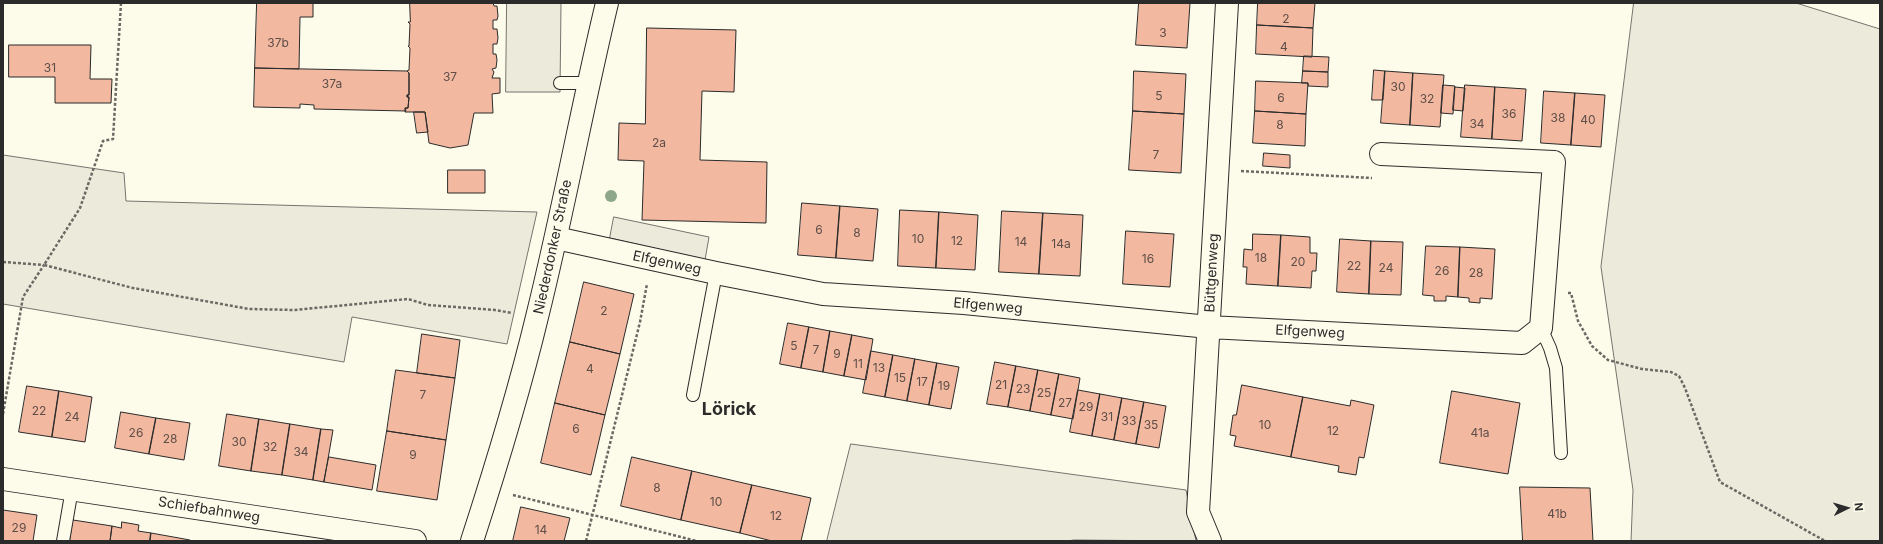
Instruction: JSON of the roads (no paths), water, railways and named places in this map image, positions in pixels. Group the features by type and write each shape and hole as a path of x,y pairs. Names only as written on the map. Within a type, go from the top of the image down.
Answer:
{"street":[{"name":"Niederdonker Straße","path":"472,541 489,489 537,318 607,3"},
{"name":"Büttgenweg","path":"1210,541 1198,512 1228,3"},
{"path":"1381,154 1554,162 1541,328"},
{"name":"Elfgenweg","path":"556,238 716,274 823,294 964,303 1209,327 1522,343 1541,328"},
{"name":"Schiefbahnweg","path":"3,479 415,541"}],"lane":[{"path":"560,83 588,83"},
{"path":"693,395 716,274"},
{"path":"1541,328 1550,348 1556,368 1561,453"},
{"path":"63,541 72,489"}],"district":[{"name":"Lörick","path":"729,410"}]}
